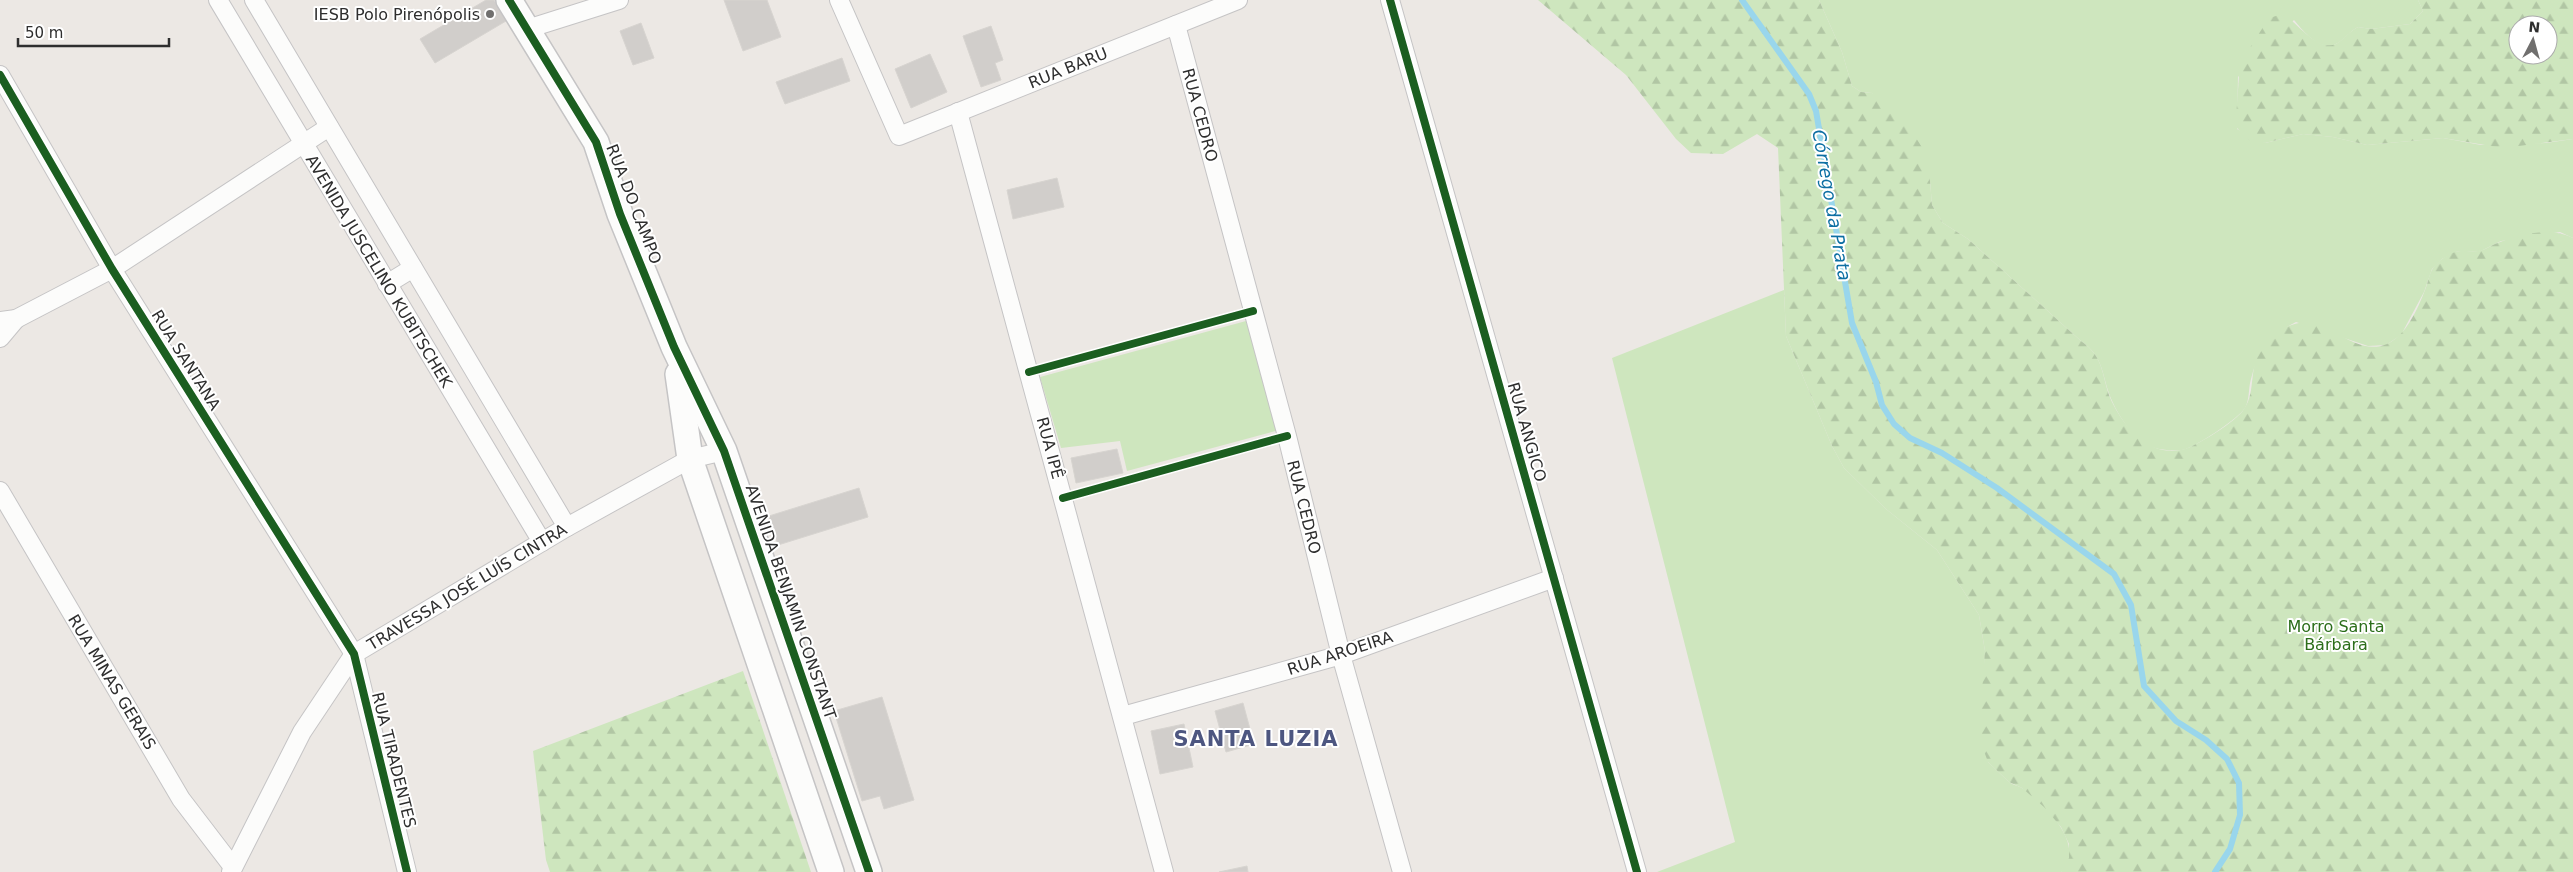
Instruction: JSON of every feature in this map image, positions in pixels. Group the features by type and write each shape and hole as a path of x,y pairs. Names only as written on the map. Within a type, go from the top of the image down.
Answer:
{"street":[{"name":"AVENIDA JUSCELINO KUBITSCHEK","path":"218,0 302,144 542,542"},
{"name":"AVENIDA JUSCELINO KUBITSCHEK","path":"254,0 567,527"},
{"name":"RUA DO CAMPO","path":"509,0 596,142 620,214 674,347"},
{"path":"527,29 619,0"},
{"name":"RUA BARU","path":"839,0 899,136 1238,0"},
{"name":"RUA ANGICO","path":"1390,0 1637,872"},
{"name":"RUA CEDRO","path":"1176,25 1284,426 1341,655 1402,872"},
{"name":"RUA SANTANA","path":"0,75 112,269 354,654"},
{"name":"RUA IPÊ","path":"958,112 1164,872"},
{"path":"0,338 8,320 112,269 329,127"},
{"path":"387,284 413,268"},
{"path":"674,347 690,459 831,872"},
{"name":"AVENIDA BENJAMIN CONSTANT","path":"674,347 724,451 869,872"},
{"name":"TRAVESSA JOSÉ LUÍS CINTRA","path":"232,869 302,732 354,654 567,527 690,459 724,451"},
{"name":"RUA MINAS GERAIS","path":"0,491 181,799 232,869"},
{"name":"RUA AROEIRA","path":"1122,716 1341,655 1554,578"},
{"name":"RUA TIRADENTES","path":"354,654 407,872"},
{"path":"798,774 832,762"}],"green space":[{"name":"Morro Santa Bárbara","path":"1538,0 1819,0 1842,52 1852,86 1861,92 1872,93 1882,99 1904,119 1923,149 1930,181 1932,205 1943,223 1968,239 2095,354 2102,369 2112,402 2126,425 2147,444 2163,450 2171,451 2191,447 2217,432 2240,414 2248,402 2259,354 2264,346 2282,329 2299,323 2314,324 2357,343 2372,347 2387,344 2406,328 2419,305 2430,273 2441,260 2449,255 2457,251 2480,251 2509,239 2537,232 2556,233 2573,238 2573,872 2061,872 2069,858 2069,844 2061,827 2044,807 2022,788 2009,782 1988,762 1981,743 1980,716 1985,651 1979,615 1937,550 1886,509 1844,468 1832,446 1786,336 1778,148 1757,134 1723,154 1691,153 1676,139 1626,75"},
{"path":"1819,0 2418,0 2423,11 2410,24 2371,29 2358,27 2339,42 2330,46 2318,43 2312,39 2294,20 2238,77 2237,129 2265,143 2303,134 2333,137 2367,145 2443,138 2481,145 2546,143 2573,139 2573,238 2560,232 2501,241 2479,252 2458,251 2442,259 2432,269 2424,292 2401,335 2386,345 2368,346 2296,322 2273,338 2257,360 2250,383 2247,405 2241,413 2215,432 2188,448 2182,450 2163,450 2153,448 2140,440 2122,420 2109,394 2102,369 2095,354 1968,239 1943,223 1932,205 1930,181 1872,93 1861,92 1852,86 1842,52"},
{"path":"2418,0 2573,0 2573,139 2503,148 2443,138 2367,145 2333,137 2303,134 2265,143 2250,141 2237,128 2236,117 2240,63 2269,18 2283,14 2315,40 2329,45 2336,44 2358,27 2371,29 2410,24 2423,11"},
{"path":"1784,290 1786,336 1832,446 1844,468 1886,509 1937,550 1979,615 1985,651 1984,681 1988,762 2010,782 2031,795 2051,814 2060,826 2069,850 2068,862 2061,872 1657,872 1735,842 1612,358"},
{"path":"1246,321 1279,430 1127,471 1120,441 1061,448 1040,377"},
{"path":"743,671 811,872 550,872 546,860 533,751"}],"building":[{"path":"486,0 494,0 506,21 435,63 420,39"},
{"path":"724,0 767,0 781,37 743,51"},
{"path":"641,23 654,58 633,65 620,31"},
{"path":"991,26 1003,60 995,63 1001,80 981,87 963,36"},
{"path":"930,54 947,92 911,108 895,69"},
{"path":"842,58 850,81 785,104 776,82"},
{"path":"1057,178 1064,207 1013,219 1007,190"},
{"path":"1117,449 1123,473 1076,483 1071,458"},
{"path":"859,488 868,517 778,545 769,516"},
{"path":"882,697 914,800 884,809 880,796 862,801 834,711"},
{"path":"1243,703 1254,744 1226,752 1215,711"},
{"path":"1184,724 1193,767 1160,774 1151,731"},
{"path":"1247,866 1248,872 1219,872"}],"waterway":[{"name":"Córrego da Prata","path":"1742,0 1809,94 1816,111 1852,323 1876,382 1882,405 1894,424 1910,438 1942,453 1997,488 2114,574 2131,605 2144,686 2176,721 2206,740 2227,759 2239,783 2240,815 2230,849 2215,872"}],"cycle path":[{"path":"509,0 596,142 620,214 674,347 724,451 869,872"},
{"path":"1390,0 1637,872"},
{"path":"0,75 112,269 354,654 407,872"},
{"path":"1029,372 1253,311"},
{"path":"1063,498 1287,436"}],"place":[{"name":"IESB Polo Pirenópolis","path":"490,14"}],"district":[{"name":"SANTA LUZIA","path":"1256,739"}]}
